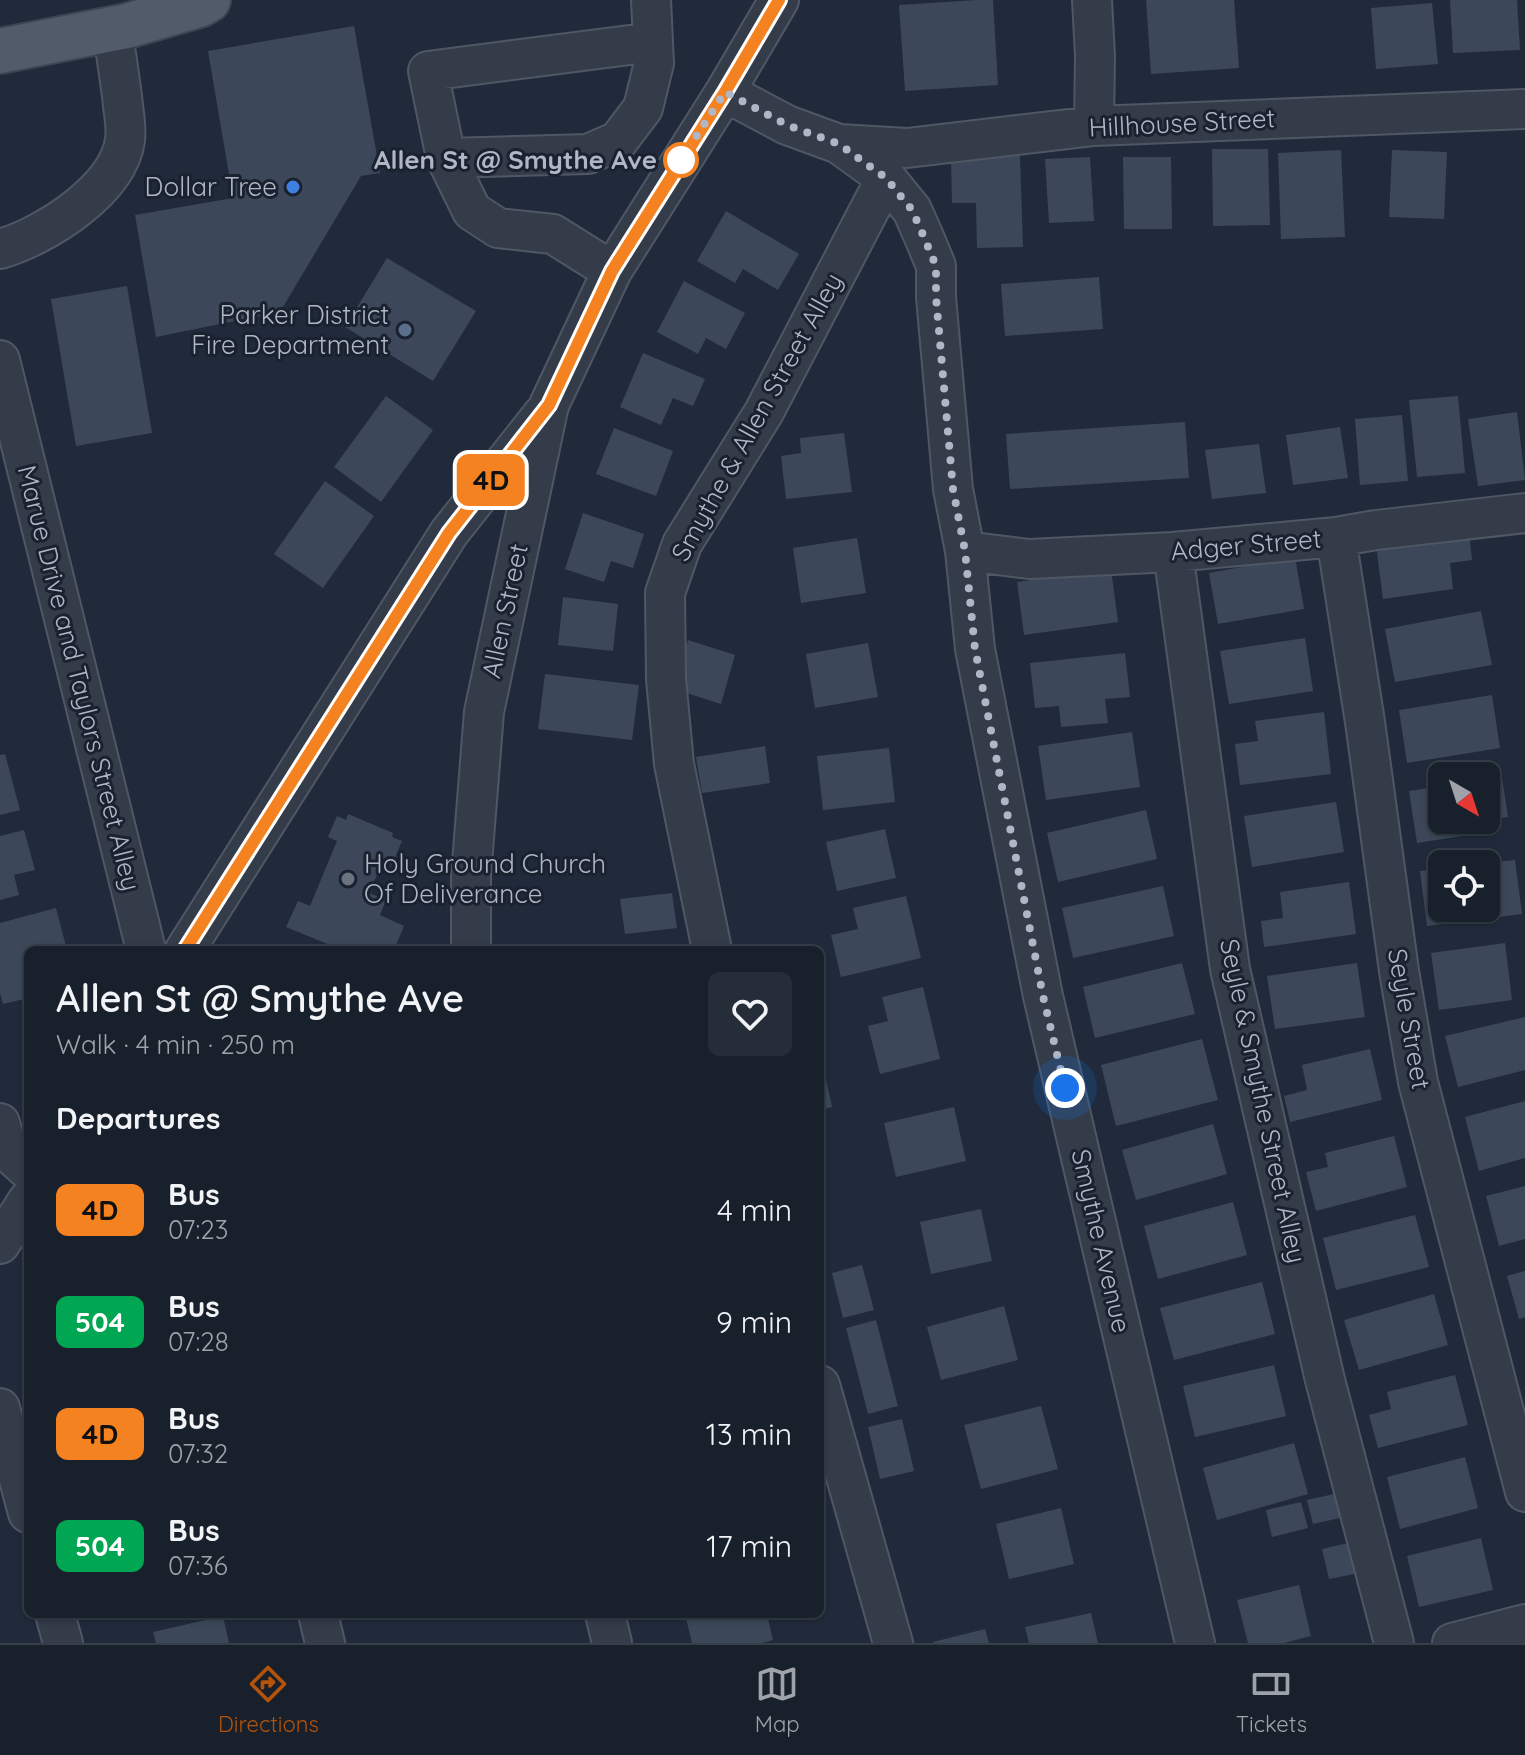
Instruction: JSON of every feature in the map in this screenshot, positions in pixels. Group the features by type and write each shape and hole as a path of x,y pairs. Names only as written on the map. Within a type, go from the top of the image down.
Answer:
{"main road":[{"path":"0,51 112,29 208,0"}],"street":[{"path":"446,158 588,154 618,141 643,108 654,63 651,0"},
{"name":"Allen Street","path":"471,946 471,876 484,712 549,405 612,271 779,0"},
{"path":"1092,0 1094,126"},
{"path":"0,249 18,244 60,220 93,194 115,167 125,140 112,29"},
{"path":"612,271 553,234 498,228 472,211 446,158 428,71 653,42"},
{"name":"Smythe Avenue","path":"725,92 787,125 839,144 886,178 912,210 936,266 953,489 965,551 975,649 1043,996 1195,1643"},
{"name":"Hillhouse Street","path":"839,144 907,148 1094,126 1525,109"},
{"name":"Smythe & Allen Street Alley","path":"711,946 674,764 666,679 665,593 682,544 764,412 886,178"},
{"name":"Marue Drive and Taylors Street Alley","path":"0,360 145,946"},
{"path":"188,946 449,533 549,405"},
{"name":"Adger Street","path":"965,551 1029,559 1173,552 1336,537 1525,513"},
{"name":"Seyle Street","path":"1336,537 1418,1082 1525,1492"},
{"name":"Seyle & Smythe Street Alley","path":"1173,552 1230,969 1325,1380 1394,1643"},
{"path":"0,1123 8,1152 24,1166"},
{"path":"0,1192 24,1185"},
{"path":"0,1244 24,1206"},
{"path":"824,1399 893,1643"},
{"path":"0,1408 24,1498"},
{"path":"56,1618 63,1643"},
{"path":"319,1618 325,1643"},
{"path":"606,1618 612,1643"},
{"path":"1452,1643 1525,1624"}],"building":[{"path":"993,0 998,85 905,91 899,5"},
{"path":"1146,0 1234,0 1239,68 1151,74"},
{"path":"1450,0 1517,0 1520,50 1453,53"},
{"path":"1432,3 1438,64 1376,69 1371,8"},
{"name":"Dollar Tree","path":"354,26 380,173 361,176 280,312 156,337 135,215 233,198 208,51"},
{"path":"1212,149 1268,149 1270,225 1213,226"},
{"path":"1341,150 1345,237 1281,239 1278,153"},
{"path":"1392,150 1447,152 1444,219 1389,217"},
{"path":"1020,156 1023,247 977,248 976,203 952,203 951,157"},
{"path":"1090,157 1094,221 1049,223 1045,159"},
{"path":"1123,157 1171,157 1172,229 1124,229"},
{"path":"726,211 799,254 778,290 743,269 735,283 697,261"},
{"path":"387,258 476,311 433,381 345,327"},
{"path":"1099,277 1103,329 1005,336 1001,284"},
{"path":"684,281 745,313 726,349 706,338 698,354 657,332"},
{"path":"127,286 152,433 76,446 51,299"},
{"path":"643,353 705,379 693,406 673,398 661,425 620,407"},
{"path":"386,396 433,430 381,502 334,467"},
{"path":"1458,396 1465,473 1417,477 1409,400"},
{"path":"1517,412 1525,480 1478,486 1468,419"},
{"path":"1402,415 1408,481 1360,485 1355,419"},
{"path":"1185,422 1189,478 1010,489 1006,434"},
{"path":"1340,427 1348,478 1293,485 1286,435"},
{"path":"614,428 673,451 656,496 596,474"},
{"path":"844,433 852,492 786,499 781,456 801,453 800,438"},
{"path":"1259,444 1266,493 1212,499 1205,450"},
{"path":"325,481 374,516 323,588 274,554"},
{"path":"583,513 644,534 633,568 611,561 604,582 565,569"},
{"path":"1469,533 1472,560 1450,563 1453,589 1383,599 1376,545"},
{"path":"857,538 866,593 801,603 793,548"},
{"path":"1295,557 1304,609 1218,624 1209,573"},
{"path":"1111,569 1118,622 1024,635 1017,582"},
{"path":"563,597 618,604 613,651 558,645"},
{"path":"1481,611 1492,665 1395,682 1385,629"},
{"path":"1305,638 1313,691 1229,704 1220,651"},
{"path":"688,640 735,655 721,704 674,689"},
{"path":"868,643 878,697 815,708 806,654"},
{"path":"1125,653 1130,697 1105,699 1108,723 1061,727 1059,706 1035,708 1030,663"},
{"path":"545,674 639,685 632,740 538,729"},
{"path":"1492,695 1500,748 1407,763 1399,710"},
{"path":"1324,712 1331,774 1240,785 1235,744 1258,741 1255,721"},
{"path":"1132,732 1140,787 1046,800 1038,746"},
{"path":"765,746 770,783 702,793 696,757"},
{"path":"889,748 895,802 823,810 817,756"},
{"path":"5,754 20,810 0,815 0,755"},
{"path":"1500,777 1508,817 1500,818"},
{"path":"1428,788 1428,834 1475,834 1417,843 1409,791"},
{"path":"1336,802 1344,852 1252,867 1244,816"},
{"path":"1146,810 1157,859 1058,882 1047,833"},
{"name":"Holy Ground Church Of Deliverance","path":"348,814 393,833 392,837 402,841 392,865 383,861 369,893 386,900 380,915 404,926 396,946 332,946 286,927 298,901 310,906 337,841 328,837 337,816 346,820"},
{"path":"885,829 896,878 837,891 826,842"},
{"path":"24,830 35,870 14,875 19,895 0,900 0,836"},
{"path":"1515,860 1522,914 1500,917 1500,862"},
{"path":"1428,870 1428,922 1459,922 1427,926 1420,871"},
{"path":"1349,882 1356,934 1264,947 1261,921 1283,918 1280,892"},
{"path":"1163,886 1174,936 1073,958 1062,908"},
{"path":"672,893 677,928 625,934 620,899"},
{"path":"906,896 921,958 841,977 831,935 858,929 853,908"},
{"path":"56,908 66,946 24,946 24,999 3,1004 0,993 0,923"},
{"path":"1505,943 1512,1000 1439,1010 1431,953"},
{"path":"1182,963 1195,1014 1095,1038 1083,987"},
{"path":"1357,963 1365,1017 1275,1029 1267,976"},
{"path":"923,987 940,1059 880,1074 868,1026 888,1021 882,997"},
{"path":"1525,1017 1525,1070 1458,1087 1445,1036"},
{"path":"1202,1039 1218,1100 1116,1126 1101,1065"},
{"path":"1370,1049 1382,1100 1290,1122 1284,1096 1307,1090 1302,1065"},
{"path":"824,1071 832,1107 824,1109"},
{"path":"1525,1101 1525,1158 1479,1171 1465,1117"},
{"path":"954,1107 966,1161 896,1177 884,1123"},
{"path":"1213,1124 1227,1174 1136,1200 1122,1150"},
{"path":"1394,1136 1407,1187 1316,1211 1306,1172 1328,1167 1325,1153"},
{"path":"1525,1186 1525,1239 1499,1246 1486,1196"},
{"path":"1233,1202 1247,1255 1158,1279 1144,1226"},
{"path":"981,1209 992,1261 931,1274 920,1222"},
{"path":"1415,1215 1429,1267 1336,1290 1323,1238"},
{"path":"862,1265 874,1310 843,1318 832,1273"},
{"path":"1525,1271 1525,1317 1519,1319 1507,1276"},
{"path":"1262,1282 1275,1334 1174,1360 1160,1308"},
{"path":"1434,1294 1448,1345 1359,1370 1344,1320"},
{"path":"1004,1306 1018,1360 941,1380 927,1327"},
{"path":"876,1320 898,1406 868,1414 846,1328"},
{"path":"1274,1365 1286,1416 1195,1437 1183,1386"},
{"path":"1455,1375 1468,1425 1378,1448 1369,1415 1391,1409 1387,1392"},
{"path":"1041,1406 1058,1469 981,1489 964,1425"},
{"path":"902,1419 914,1471 880,1479 868,1427"},
{"path":"1294,1443 1308,1494 1217,1520 1203,1468"},
{"path":"1465,1457 1478,1508 1400,1529 1387,1477"},
{"path":"1343,1492 1349,1516 1313,1524 1307,1500"},
{"path":"1301,1502 1308,1528 1272,1537 1266,1510"},
{"path":"1061,1508 1074,1564 1009,1579 996,1524"},
{"path":"1481,1538 1493,1590 1419,1607 1407,1556"},
{"path":"1357,1541 1364,1572 1329,1579 1322,1549"},
{"path":"1299,1585 1311,1636 1284,1643 1248,1643 1237,1600"},
{"path":"1091,1613 1098,1643 1029,1643 1025,1627"},
{"path":"223,1618 229,1643 156,1643 153,1632"},
{"path":"686,1618 768,1618 773,1640 762,1643 692,1643"},
{"path":"985,1629 989,1643 933,1643 933,1642"}],"bus line":[{"name":"4D","path":"188,946 449,533 549,405 612,271 779,0"}],"place":[{"name":"Allen St @ Smythe Ave","path":"681,160"},
{"name":"Dollar Tree","path":"293,187"},
{"name":"Parker District Fire Department","path":"405,330"},
{"name":"Holy Ground Church Of Deliverance","path":"348,879"}],"route":[{"path":"681,160 725,92 787,125 839,144 886,178 912,210 936,266 953,489 965,551 975,649 1043,996 1065,1088"}]}
